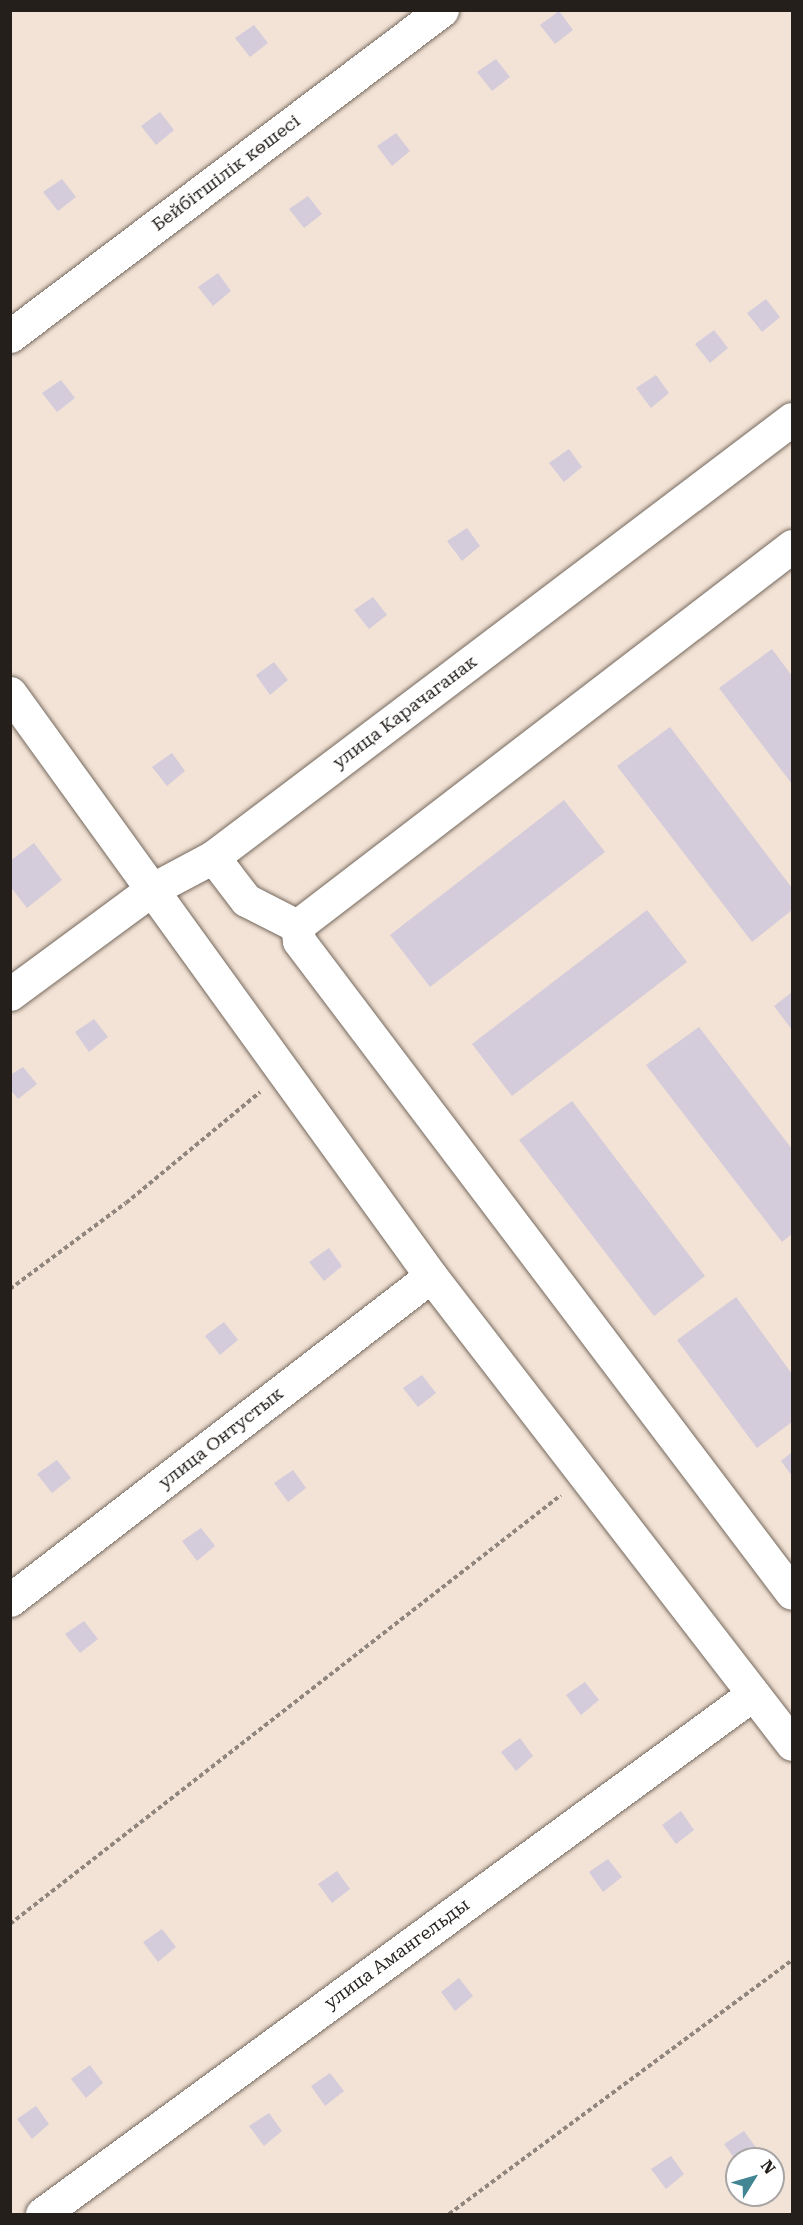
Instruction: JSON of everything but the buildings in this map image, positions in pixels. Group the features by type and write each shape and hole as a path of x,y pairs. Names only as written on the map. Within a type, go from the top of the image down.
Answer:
{"street":[{"name":"Бейбітшілік көшесі","path":"10,336 442,10"},
{"name":"улица Карачаганак","path":"10,994 151,890 213,857 792,419"},
{"path":"297,926 792,546"},
{"path":"10,693 431,1276 792,1744"},
{"path":"213,857 246,900 297,926"},
{"path":"297,926 299,941 792,1593"},
{"name":"улица Онтустык","path":"10,1600 431,1276"},
{"name":"улица Амангельды","path":"42,2214 753,1694"}],"path":[{"path":"10,1289 126,1203 284,1073"},
{"path":"10,1924 585,1476"},
{"path":"449,2214 792,1960"}]}
